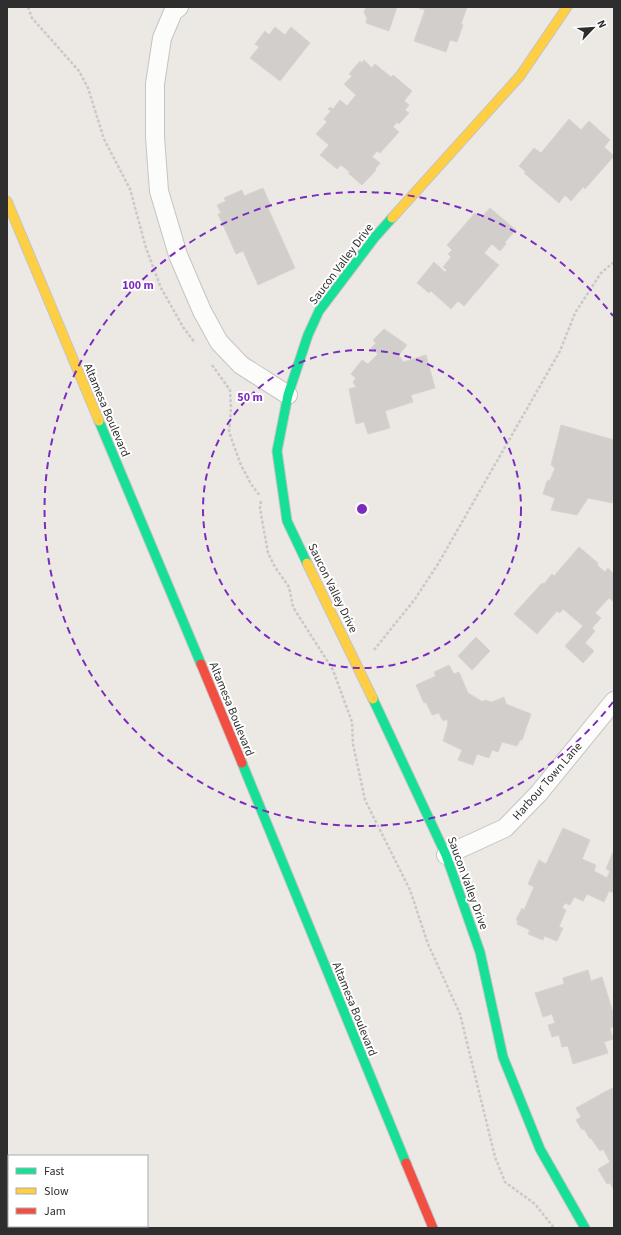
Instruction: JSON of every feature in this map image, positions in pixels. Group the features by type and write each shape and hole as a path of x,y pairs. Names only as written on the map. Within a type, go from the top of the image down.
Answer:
{"street":[{"path":"179,7 174,12 162,38 156,84 155,137 159,191 178,255 202,311 219,342 242,365 288,395"},
{"name":"Saucon Valley Drive","path":"567,7 520,76 375,237 319,311 308,335 288,395 278,451 287,521 404,763 446,855 480,952 503,1057 540,1149 585,1228"},
{"name":"Altamesa Boulevard","path":"7,200 224,720 433,1228"},
{"name":"Harbour Town Lane","path":"446,855 505,828 539,793 614,701"}],"path":[{"path":"28,7 32,18 79,71 88,88 104,139 130,189 146,248 161,288 183,327 197,346"},
{"path":"359,669 415,599 438,564 560,351 575,313 601,273 614,262"},
{"path":"212,365 230,390 231,408 229,432 241,466 251,484 261,497 260,508 268,553 275,567 289,587 293,607 333,670 352,722 352,744 365,800 410,890 428,944 460,1014 495,1157 500,1170 505,1182 535,1204 554,1228"}],"building":[{"path":"366,7 397,7 389,31 366,23 367,19 364,12"},
{"path":"416,7 467,7 457,42 450,40 446,52 414,41 425,10"},
{"path":"275,27 285,35 291,27 310,43 280,81 250,58 259,47 255,44 265,31 269,35"},
{"path":"364,60 372,68 375,64 391,77 393,75 412,91 404,101 409,105 405,110 409,113 399,124 397,122 393,127 399,132 380,153 377,151 372,157 380,163 375,169 376,170 362,185 341,165 337,169 320,155 329,145 316,134 327,122 324,119 331,111 328,109 330,107 333,109 340,100 347,106 356,95 344,84 352,76 349,74 360,61 362,63"},
{"path":"569,119 581,130 589,121 610,140 604,147 614,156 585,189 583,187 571,201 565,195 559,203 524,173 526,172 519,166 534,148 541,153"},
{"path":"263,188 271,206 268,208 295,268 258,285 243,251 236,254 218,214 221,213 217,205 226,201 224,198 242,190 244,196"},
{"path":"490,208 516,230 505,242 506,244 500,251 492,244 484,253 499,265 464,306 458,301 451,309 431,291 429,293 417,283 434,262 445,272 447,270 443,267 451,257 448,254 452,250 447,245 475,213 481,218"},
{"path":"384,329 407,345 398,356 403,362 426,355 435,388 411,395 413,402 385,411 390,428 368,434 364,422 356,424 349,389 356,387 353,382 356,378 351,374 362,360 368,364 378,354 371,348 376,343 373,340"},
{"path":"561,425 614,440 614,493 612,503 588,498 577,515 551,510 555,498 543,494 547,481 550,480 555,468 551,465"},
{"path":"579,547 598,563 597,565 605,572 608,568 614,574 614,602 609,598 595,613 601,618 592,628 595,631 585,643 594,651 583,663 565,646 583,626 563,609 560,613 557,611 537,634 514,614 542,583 544,584 552,574 554,576"},
{"path":"476,637 490,651 472,670 458,656"},
{"path":"449,665 454,674 459,672 468,693 483,702 484,700 492,702 504,697 506,704 531,714 522,740 520,740 517,746 502,742 498,752 492,750 489,758 477,754 473,765 458,760 462,750 443,741 448,724 447,719 443,721 439,713 432,715 426,702 424,703 416,685 436,676 434,672"},
{"path":"563,828 590,840 582,859 596,865 594,871 607,878 610,871 606,869 614,852 614,893 609,891 604,902 587,894 583,901 574,897 570,905 565,903 562,908 566,910 559,927 563,928 557,941 544,936 543,940 528,934 530,930 517,924 518,921 516,920 522,908 524,910 534,887 528,884 539,860 546,864"},
{"path":"588,970 591,981 602,977 614,1016 614,1026 610,1028 613,1039 604,1042 608,1053 573,1064 568,1046 562,1047 559,1035 552,1037 548,1025 555,1023 552,1014 543,1017 535,993 564,984 563,978"},
{"path":"612,1088 614,1092 614,1190 610,1183 607,1184 598,1169 610,1162 603,1149 600,1151 584,1129 582,1130 576,1120 581,1117 576,1108"}],"traffic: fast":[{"path":"307,563 287,521 277,451 288,395 308,335 319,311 375,237 392,218"},
{"path":"99,421 201,664"},
{"path":"373,699 446,855 480,952 503,1057 540,1149 585,1228"},
{"path":"242,763 406,1163"}],"traffic: slow":[{"path":"392,218 520,76 567,7"},
{"path":"7,201 99,421"},
{"path":"307,563 373,699"}],"traffic: jam":[{"path":"201,664 242,763"},
{"path":"406,1163 433,1228"}]}
